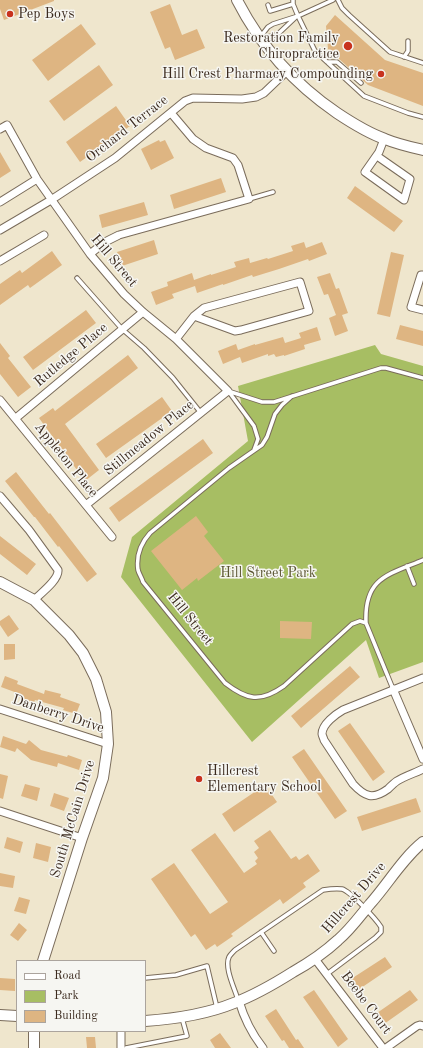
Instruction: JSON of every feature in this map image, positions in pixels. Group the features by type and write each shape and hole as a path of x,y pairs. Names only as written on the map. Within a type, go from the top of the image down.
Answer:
{"street":[{"path":"237,0 246,18 260,39 287,71 306,90 349,121 384,139 423,150"},
{"name":"Orchard Terrace","path":"0,230 51,200 115,158 185,101 193,98 242,99 256,97 264,93 287,71"},
{"path":"90,254 105,242 119,235 249,199 238,164 233,158 206,148 193,139 171,113"},
{"name":"Hill Street","path":"0,129 7,125 37,179 51,200 90,254 124,294 176,339 228,391"},
{"path":"377,156 410,179 404,200 365,172 377,156 384,139"},
{"path":"0,202 37,179"},
{"path":"0,261 44,235"},
{"path":"423,275 421,275 411,306 423,310"},
{"path":"176,339 194,316 204,308 300,282 309,311 235,331 194,316"},
{"name":"Rutledge Place","path":"16,418 143,312"},
{"name":"Stillmeadow Place","path":"86,505 228,391"},
{"name":"Appleton Place","path":"0,400 112,537"},
{"path":"0,496 29,530 59,573 56,579 34,600"},
{"name":"South McCain Drive","path":"0,582 34,600 69,635 83,653 96,679 106,712 108,744 103,778 82,838 43,960"},
{"path":"423,678 343,710 329,721 323,729 322,734 324,740 353,784 365,795 373,796 379,794 396,781 423,769"},
{"path":"393,689 423,759"},
{"name":"Danberry Drive","path":"0,709 108,744"},
{"path":"0,810 82,838"},
{"name":"Hillcrest Drive","path":"146,1021 182,1017 217,1009 239,1001 276,983 315,958 339,939 366,909 406,858 423,842"},
{"name":"Beebe Court","path":"315,958 385,1048 417,1026 423,1026"},
{"path":"239,1001 248,1025 262,1048"},
{"path":"0,1015 16,1016"},
{"path":"34,1032 34,1048"},
{"path":"121,1032 121,1048"}],"lane":[{"path":"260,39 268,27 273,24 298,16 333,0"},
{"path":"338,0 342,8 390,52 423,63"},
{"path":"268,5 270,11 293,2 315,51 364,96 423,117"},
{"path":"260,39 280,33 298,16"},
{"path":"404,57 408,48 408,41"},
{"path":"327,62 337,62 361,82"},
{"path":"249,199 273,192"},
{"path":"77,278 122,329 144,348 173,378 201,413"},
{"name":"Hill Street","path":"228,391 262,402 274,402 381,368 423,378"},
{"name":"Hill Street","path":"228,391 254,426 258,439 254,452"},
{"name":"Hill Street","path":"292,396 275,414 267,437 262,445 229,468 150,533 144,540 140,549 138,571 143,582 225,683 235,691 245,696 255,698 274,693 284,686 352,624 360,621 366,623"},
{"path":"393,689 366,623 365,612 367,600 378,581 407,566 423,560"},
{"path":"407,566 414,584"},
{"path":"239,1001 229,975 227,965 229,956 235,950 323,890 334,888 344,889 366,909"},
{"name":"Beebe Court","path":"327,974 381,932 382,927 366,909"},
{"path":"261,932 274,951"},
{"path":"146,978 176,975 207,966 217,1009"},
{"path":"126,1048 187,1036 182,1017"}],"green space":[{"name":"Hill Street Park","path":"375,345 381,354 423,366 423,662 379,678 366,640 252,742 121,577 132,537 248,441 238,386"}],"building":[{"name":"Pep Boys","path":"0,0 54,1 4,20 0,9"},
{"path":"170,4 182,35 197,29 205,48 175,60 170,47 165,49 150,12"},
{"path":"335,15 385,60 423,73 423,106 368,85 328,49 326,26"},
{"path":"81,24 96,44 48,81 32,60"},
{"path":"99,65 113,85 64,121 49,101"},
{"path":"116,106 130,126 80,162 66,142"},
{"path":"159,140 160,142 165,140 174,158 151,170 141,149"},
{"path":"0,152 11,171 0,178"},
{"path":"221,178 226,192 174,209 170,195"},
{"path":"355,186 403,221 394,232 347,198"},
{"path":"144,202 148,215 102,228 99,215"},
{"path":"154,240 158,254 122,266 117,252"},
{"path":"304,242 306,248 322,242 327,254 309,261 308,259 253,277 252,275 197,293 195,286 172,294 174,298 156,305 151,292 168,286 167,282 192,273 194,280 236,267 234,262 249,258 250,263 293,251 291,246"},
{"path":"52,251 62,265 30,288 28,285 0,305 0,284 20,270 22,273"},
{"path":"391,252 404,255 390,317 377,314"},
{"path":"330,273 336,289 339,288 348,313 342,315 348,331 335,336 329,318 336,315 328,294 324,295 317,277"},
{"path":"86,310 96,323 33,370 23,357"},
{"path":"400,325 423,331 423,346 396,339"},
{"path":"317,327 321,340 304,345 305,349 284,356 276,357 274,354 268,356 268,354 242,363 240,357 223,364 218,351 236,344 238,350 283,337 285,343 301,338 299,333"},
{"path":"0,343 10,356 8,358 31,387 18,397 0,374"},
{"path":"128,355 138,368 65,424 99,470 85,481 39,418 53,408 55,411"},
{"path":"162,397 172,411 106,458 96,444"},
{"path":"203,439 213,453 119,522 109,508"},
{"path":"16,472 97,574 87,582 5,481"},
{"path":"196,516 208,532 204,536 224,561 198,581 197,578 182,590 151,551"},
{"path":"0,536 36,564 27,575 0,554"},
{"path":"9,615 19,629 8,637 0,625 0,621"},
{"path":"280,621 312,622 311,639 280,638"},
{"path":"4,644 15,644 15,659 4,660"},
{"path":"350,666 360,677 301,728 291,716"},
{"path":"5,676 18,681 17,684 44,694 45,690 61,694 60,697 80,704 76,714 63,710 64,708 35,700 34,703 19,697 20,694 1,687"},
{"path":"350,723 385,772 373,781 338,731"},
{"path":"3,736 26,744 29,740 41,750 67,757 68,755 82,760 79,770 58,763 57,767 31,760 17,748 15,752 0,747"},
{"path":"304,749 347,811 335,819 292,757"},
{"path":"0,774 8,776 3,799 0,798"},
{"path":"25,784 40,788 37,801 21,796"},
{"path":"265,785 277,802 234,832 222,814"},
{"path":"54,793 69,798 64,811 50,806"},
{"path":"416,798 421,812 362,831 357,817"},
{"path":"270,830 291,859 296,856 299,860 308,854 320,871 303,883 306,887 283,904 280,899 231,934 233,936 217,947 215,944 206,950 195,934 191,937 151,879 174,863 210,914 228,902 191,850 215,833 244,873 257,864 255,861 258,858 254,852 259,848 254,841"},
{"path":"7,837 23,842 20,853 4,848"},
{"path":"36,843 51,847 48,862 33,858"},
{"path":"0,873 15,876 13,888 0,886"},
{"path":"19,897 30,900 26,914 14,911"},
{"path":"19,923 27,930 18,941 10,935"},
{"path":"385,957 392,967 358,990 351,979"},
{"path":"0,978 15,979 15,991 0,990"},
{"path":"314,990 348,1039 338,1047 303,997"},
{"path":"410,990 418,1000 384,1024 377,1013"},
{"path":"276,1009 296,1040 298,1039 304,1048 289,1048 284,1040 282,1041 265,1016"},
{"path":"220,1033 231,1048 215,1048 210,1040"},
{"path":"86,1037 95,1037 96,1048 87,1048"}],"place":[{"name":"Pep Boys","path":"10,14"},
{"name":"Restoration Family Chiropractice","path":"348,46"},
{"name":"Hill Crest Pharmacy Compounding","path":"381,74"},
{"name":"Hillcrest Elementary School","path":"199,779"}]}
